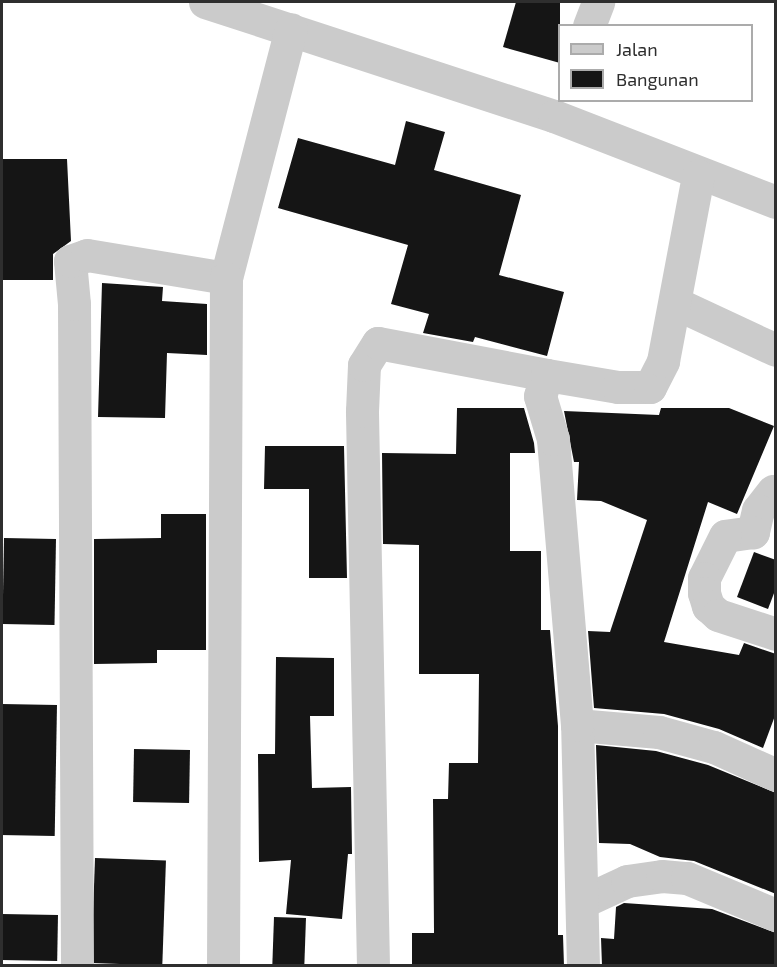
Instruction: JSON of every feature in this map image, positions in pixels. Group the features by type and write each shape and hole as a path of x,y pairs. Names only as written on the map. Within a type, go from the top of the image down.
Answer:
{"street":[{"path":"205,2 557,108 698,175 776,202"},
{"path":"590,24 598,2"},
{"path":"223,966 226,278 291,29"},
{"path":"373,966 364,365 378,343 618,387 650,387 663,361 698,175"},
{"path":"77,966 74,304 70,261 87,255 226,278"},
{"path":"675,303 776,350"},
{"path":"547,375 540,396 553,439 577,725 584,901 583,966"},
{"path":"775,489 758,510 753,532 725,536 704,578 704,593 708,606 718,615 776,634"},
{"path":"577,725 659,732 714,747 776,774"},
{"path":"584,901 627,881 662,876 687,878 776,915"}],"building":[{"path":"516,2 560,2 558,62 503,47"},
{"path":"406,121 445,132 434,170 521,195 499,275 564,292 547,356 475,337 473,342 423,333 429,314 391,304 408,245 278,208 298,138 395,165"},
{"path":"2,159 67,159 71,241 53,254 53,280 2,280"},
{"path":"102,283 163,287 162,301 207,304 207,355 167,353 165,418 98,417"},
{"path":"457,408 524,408 534,443 535,453 510,453 510,551 541,551 541,630 550,630 558,726 558,935 563,935 564,966 412,966 412,933 434,933 433,799 448,799 449,763 478,763 479,674 419,674 419,545 383,544 382,453 456,454"},
{"path":"661,408 729,408 774,426 737,514 708,502 664,642 739,655 744,643 776,654 776,713 763,748 719,729 664,714 594,708 588,631 610,632 647,520 601,501 577,500 579,462 574,462 564,411 659,415"},
{"path":"265,446 344,446 347,578 309,578 309,489 264,489"},
{"path":"161,514 206,514 206,650 157,650 157,663 94,664 94,539 161,538"},
{"path":"4,538 56,539 54,625 2,624"},
{"path":"754,552 776,560 776,588 768,609 737,597"},
{"path":"276,657 334,658 334,716 310,716 312,788 351,787 352,854 348,854 342,919 286,914 291,860 259,862 258,754 275,754"},
{"path":"2,704 57,705 55,836 2,835"},
{"path":"596,745 656,751 708,765 776,793 776,894 694,861 660,857 630,844 599,843"},
{"path":"134,749 190,750 189,803 133,802"},
{"path":"95,858 166,860 162,965 91,963"},
{"path":"624,903 712,909 776,933 776,966 602,966 601,938 614,939 616,907"},
{"path":"2,914 58,915 57,961 2,960"},
{"path":"274,917 306,918 304,966 272,966"}]}
